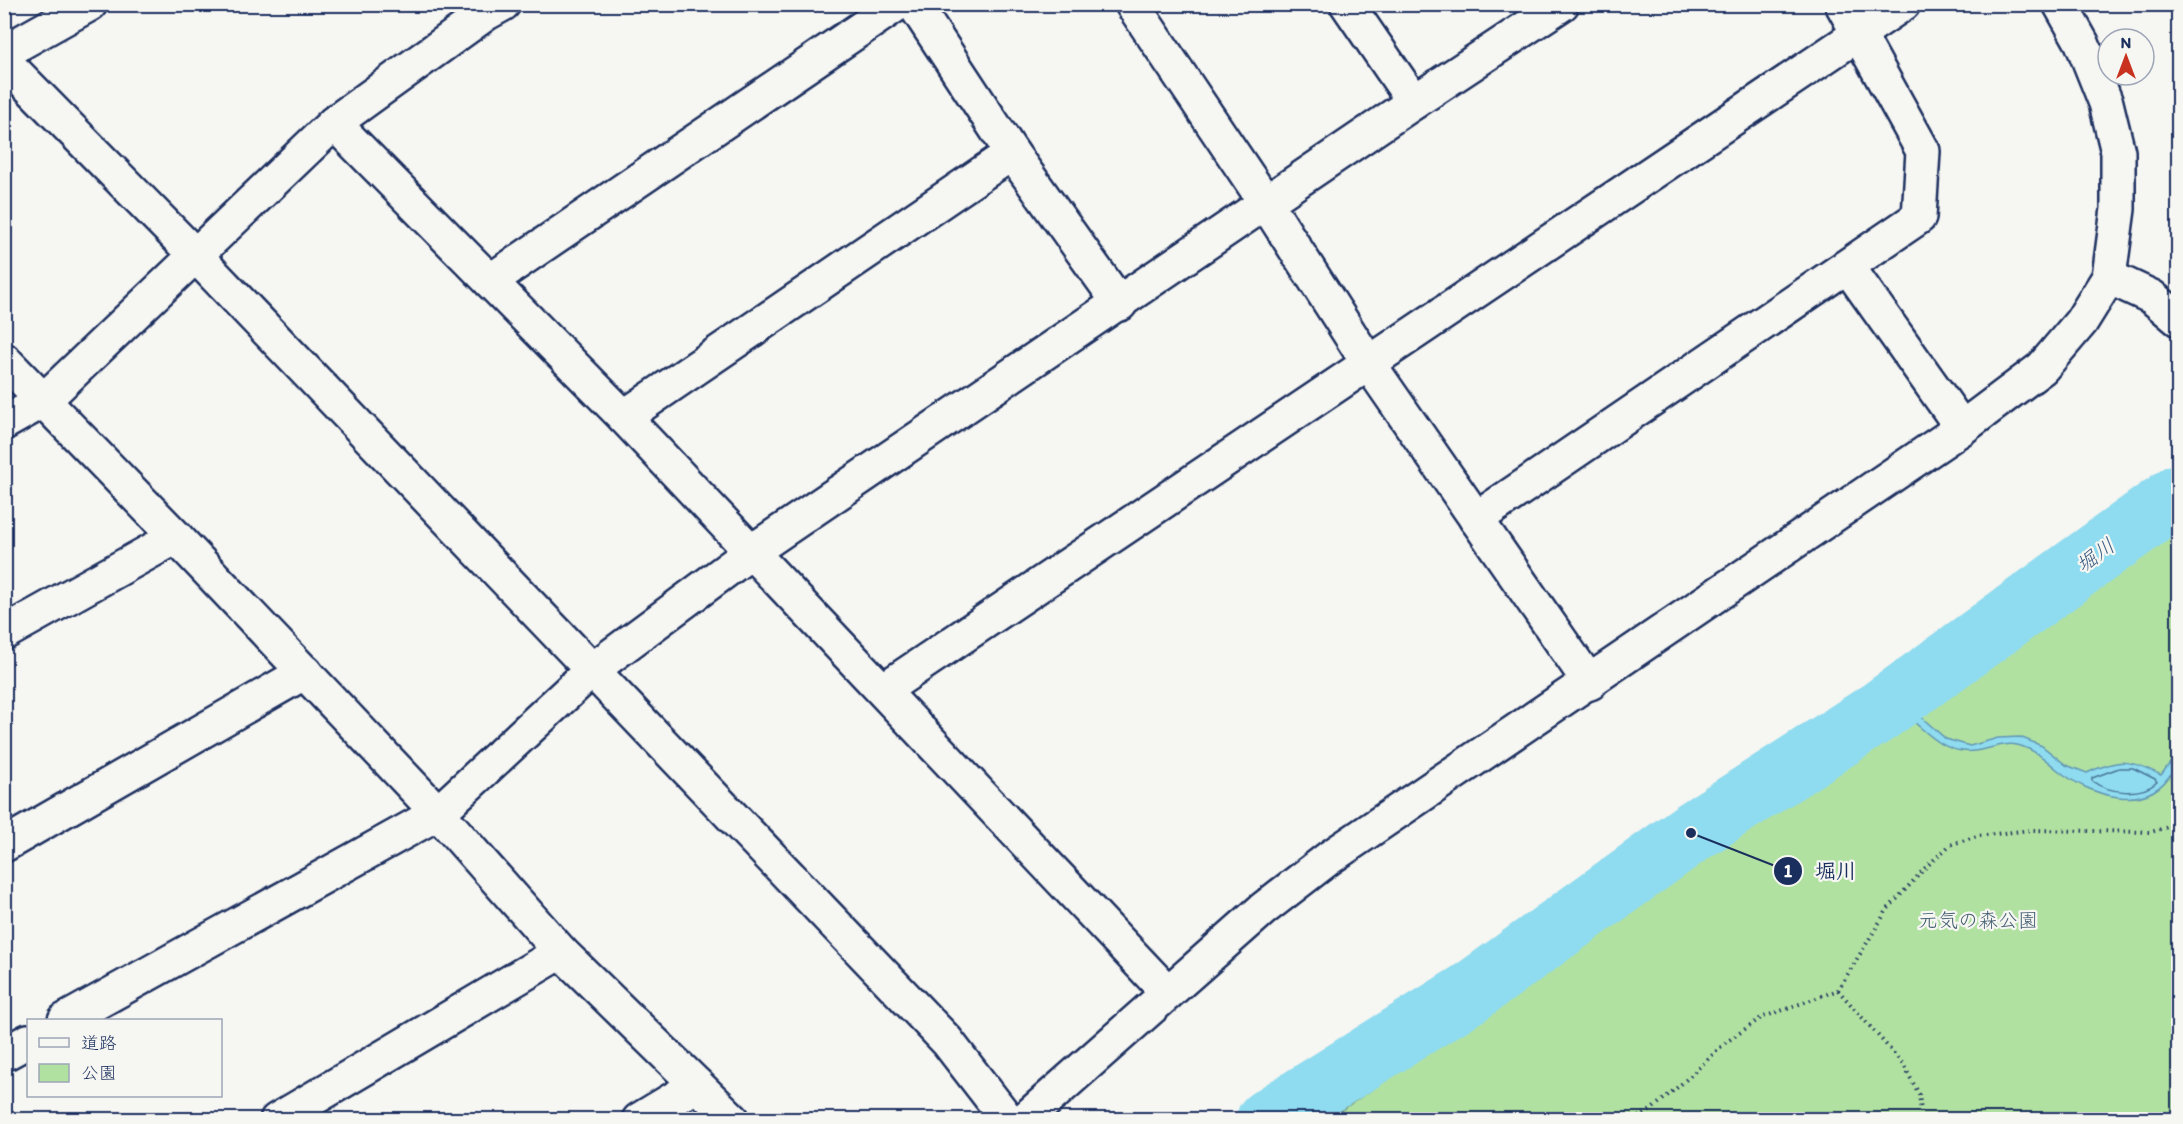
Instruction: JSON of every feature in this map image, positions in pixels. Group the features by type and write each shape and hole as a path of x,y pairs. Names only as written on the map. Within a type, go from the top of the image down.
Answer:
{"street":[{"path":"4,52 90,4"},
{"path":"4,423 43,401 334,123 485,14 503,4"},
{"path":"490,281 897,4"},
{"path":"914,4 1012,153 1120,304"},
{"path":"1132,4 1266,203 1369,364 1590,683"},
{"path":"1347,4 1414,102"},
{"path":"67,1019 438,813 592,670 751,552 1562,4"},
{"path":"1476,519 1919,217 1923,151 1842,4"},
{"path":"883,690 1903,4"},
{"path":"1024,1119 1263,909 1329,858 1590,683 1962,428 2042,368 2081,322 2109,277 2118,209 2118,152 2106,103 2082,43 2060,4"},
{"path":"4,61 195,255 947,1041 1008,1119"},
{"path":"334,123 624,417 1167,992"},
{"path":"624,417 1012,153"},
{"path":"1848,267 1962,428"},
{"path":"2109,277 2152,297 2178,319"},
{"path":"4,360 438,813 561,952 733,1119"},
{"path":"4,633 176,537"},
{"path":"4,845 305,672"},
{"path":"277,1119 561,952"},
{"path":"4,1054 27,1042"},
{"path":"639,1119 697,1085"}],"path":[{"path":"1633,1119 1650,1110 1725,1043 1761,1018 1838,990 1887,910 1925,867 1950,845 1977,836 2031,830 2151,832 2178,824"},
{"path":"1838,990 1903,1064 1919,1094 1922,1119"}],"green space":[{"name":"元気の森公園","path":"2178,522 2178,1119 1327,1120 1414,1061 1631,898 1886,742 2084,589"}],"water":[{"path":"1920,716 1946,739 1970,746 1998,738 2020,737 2042,746 2066,765 2087,773 2124,762 2141,766 2161,775 2170,763 2172,772 2161,785 2148,794 2118,797 2102,794 2072,780 2037,754 2021,746 2008,744 1963,751 1945,746 1913,721"}],"waterway":[{"name":"堀川","path":"1267,1120 1471,992 1691,833 1877,713 2178,495"}],"place":[{"name":"堀川","path":"1691,833"}]}
